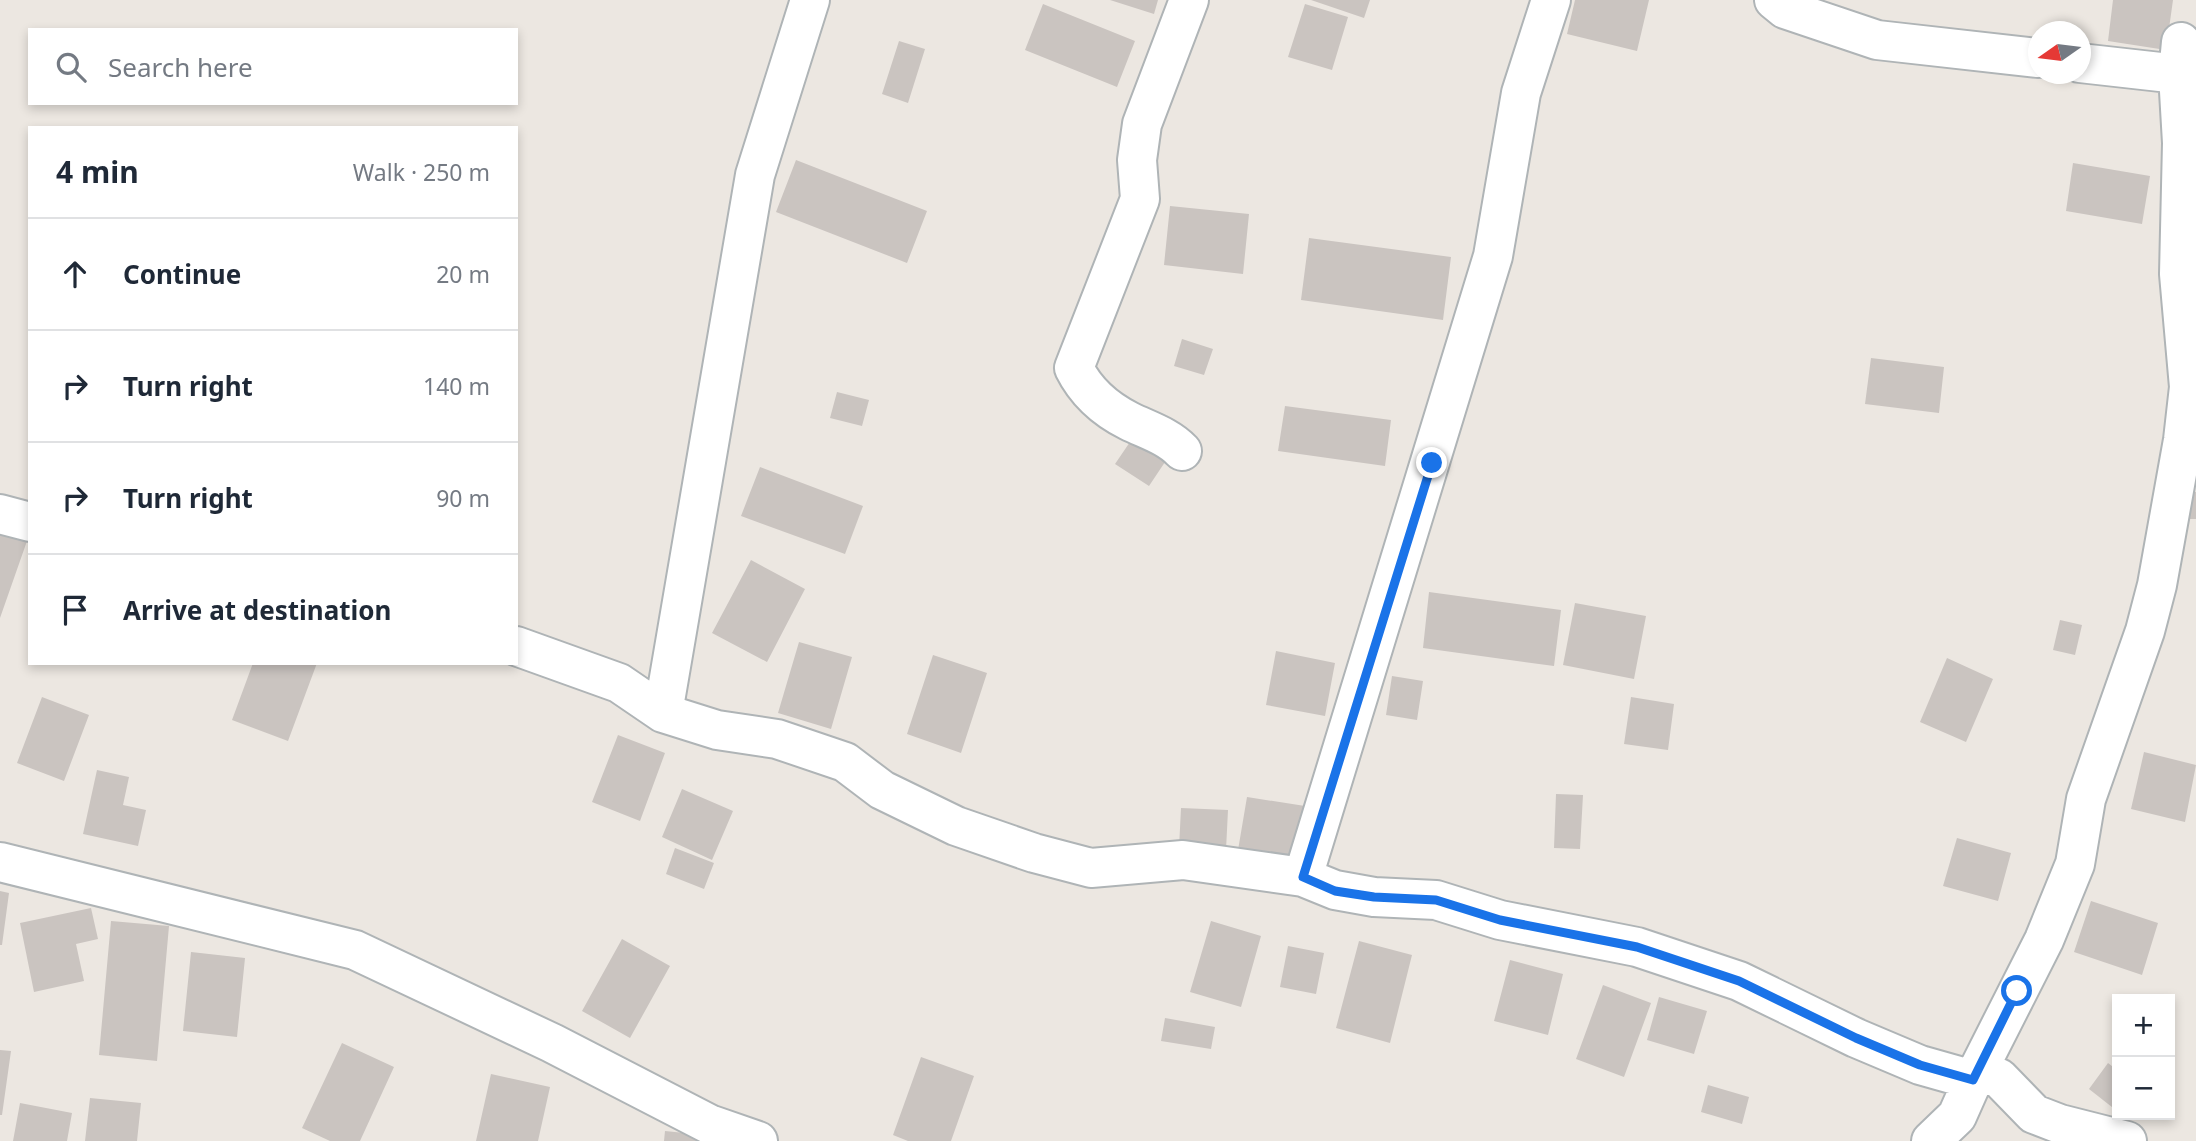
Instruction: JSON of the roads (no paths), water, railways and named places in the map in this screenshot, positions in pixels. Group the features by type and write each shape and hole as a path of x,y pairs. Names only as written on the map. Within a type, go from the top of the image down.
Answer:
{"street":[{"path":"663,713 755,175 810,0"},
{"path":"1182,451 1156,432 1107,408 1080,381 1074,368 1140,199 1137,160 1142,124 1189,0"},
{"path":"1303,877 1493,256 1521,93 1551,0"},
{"path":"1774,0 1785,9 1877,40 2028,57"},
{"path":"1931,1141 1957,1116 2044,940 2075,864 2085,799 2145,631 2157,585 2183,440 2189,387 2179,274 2189,165 2179,58 2091,62"},
{"path":"0,514 28,521"},
{"path":"518,647 618,683 663,713 717,730 777,739 845,762 882,790 956,826 1034,853 1091,868 1183,860 1303,877 1335,891 1374,897 1436,900 1500,920 1637,947 1739,981 1856,1038 1920,1065 1973,1080 1984,1073 1999,1078 2034,1114 2127,1141"},
{"path":"0,862 355,950 552,1043 709,1124 758,1141"}]}
